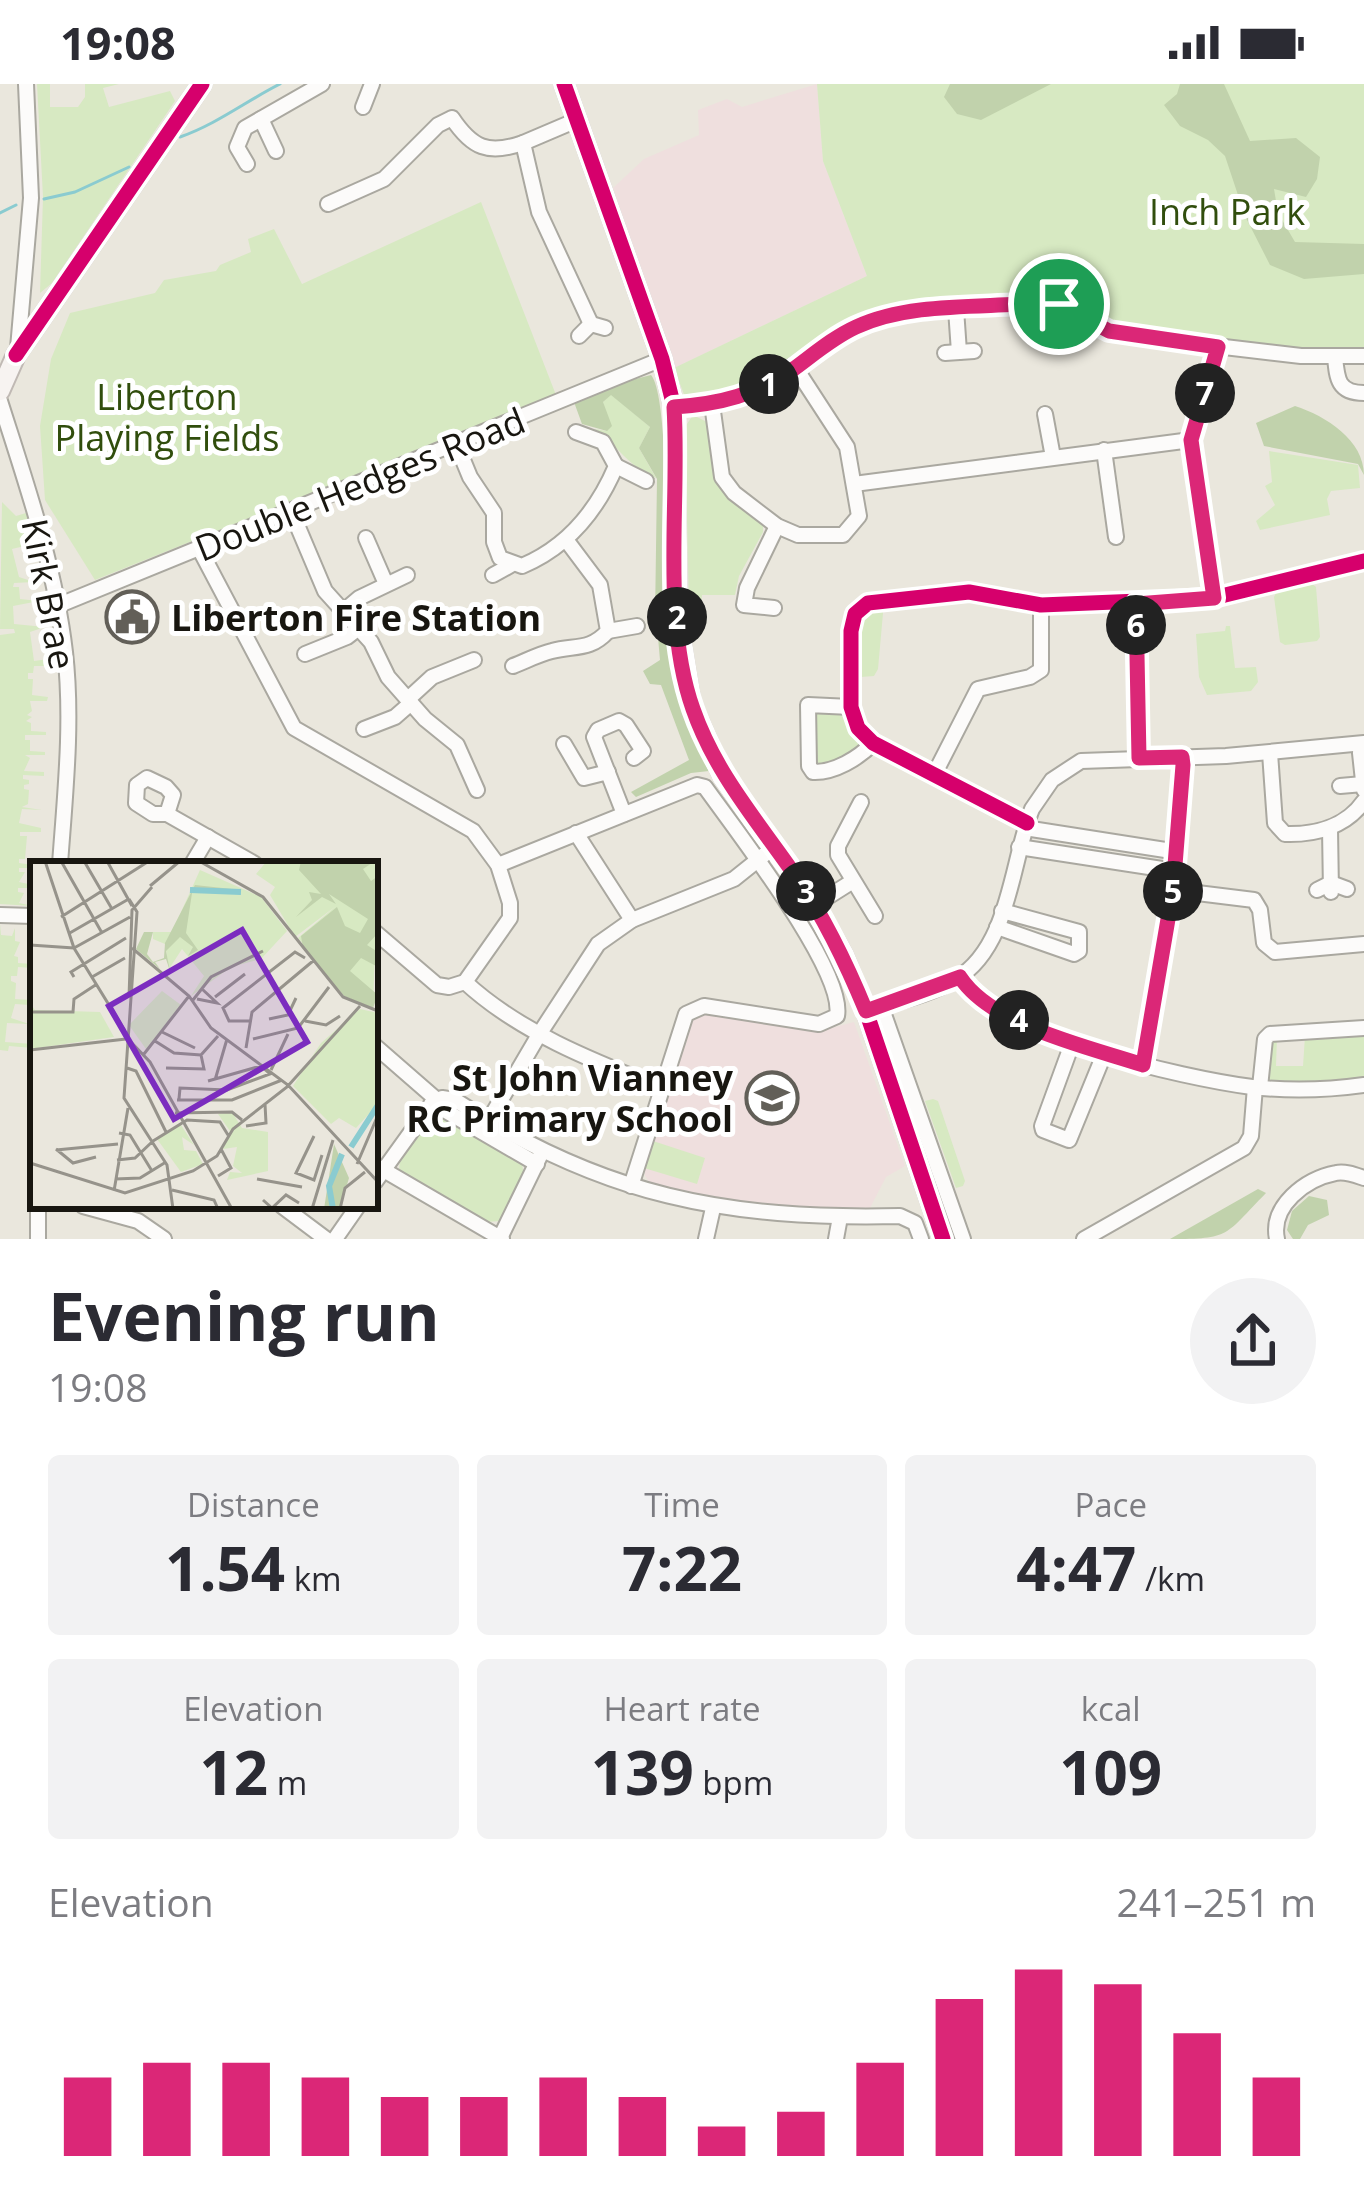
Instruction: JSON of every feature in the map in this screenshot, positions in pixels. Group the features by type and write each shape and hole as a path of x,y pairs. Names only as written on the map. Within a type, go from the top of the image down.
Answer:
{"main road":[{"path":"564,84 662,359 674,407 677,618 696,717 723,776 815,905 874,1009 943,1239"},
{"path":"0,391 16,355 194,88"}],"street":[{"path":"16,355 31,204 26,84"},
{"path":"250,166 237,148 245,128 322,84"},
{"path":"363,107 372,84"},
{"path":"337,204 384,178 438,125 452,118 467,140 485,150 500,151 577,120"},
{"path":"261,119 276,151"},
{"path":"523,143 538,212 598,326 579,337"},
{"path":"674,407 743,397 857,326 913,312 1059,304 1109,331 1218,347 1364,356"},
{"path":"956,309 960,352"},
{"path":"1214,598 1191,440 1218,347"},
{"path":"1335,357 1337,381 1351,393 1364,393"},
{"name":"Double Hedges Road","path":"57,606 662,359"},
{"path":"712,404 722,477 734,493 777,526 798,535 843,535 859,516 852,462 838,429 795,368"},
{"name":"Kirk Brae","path":"0,401 40,530 57,606 67,696 60,861"},
{"path":"1045,414 1053,457"},
{"path":"456,443 470,477 494,513 494,542 500,558 522,566 567,541 616,466 603,442 576,432"},
{"path":"854,484 1191,440"},
{"path":"1104,450 1116,537"},
{"path":"616,466 646,481"},
{"path":"292,513 325,590 360,627 388,677 457,745 477,790"},
{"path":"774,608 745,605 747,588 777,526"},
{"path":"366,538 386,584"},
{"path":"567,541 600,585 608,631"},
{"path":"200,550 294,728 473,832 497,865 510,918 465,982 436,986 378,934"},
{"path":"1178,852 1026,825 873,743 858,728 851,707 855,614 868,603 969,592 1041,605 1214,598 1364,561"},
{"path":"493,575 511,565"},
{"path":"346,609 407,575"},
{"path":"1136,604 1139,758"},
{"path":"934,775 978,689 1041,670 1041,605"},
{"path":"513,666 555,650 598,643 608,631 638,626"},
{"path":"305,654 360,627"},
{"path":"364,729 395,716 432,677 474,660"},
{"path":"851,707 808,705 808,766 823,773 862,755 873,743"},
{"path":"624,814 594,737 598,730 620,721 626,724 643,751 634,758"},
{"path":"564,744 584,778 608,772"},
{"path":"963,1239 874,1009 960,977 974,963 999,919 1026,825 1041,793 1065,768 1100,758 1362,748 1364,787 1340,786"},
{"path":"1270,753 1275,823 1280,832 1290,836 1330,829 1364,801"},
{"path":"1143,1065 1178,852 1182,757"},
{"path":"497,865 697,785 705,787 796,916 833,988 837,1016 819,1024 704,1006 693,1009 680,1024 631,1186"},
{"path":"861,802 838,854 875,916"},
{"path":"167,814 250,861"},
{"path":"1330,829 1331,888"},
{"path":"576,833 632,920"},
{"path":"194,861 208,837"},
{"path":"489,1120 598,944 632,920 734,879 774,847"},
{"path":"1019,847 1175,872"},
{"path":"815,905 853,881"},
{"path":"1173,890 1254,900 1264,943 1276,952 1364,944"},
{"path":"0,914 30,916"},
{"path":"999,919 1079,932 1079,951 1074,954 999,919"},
{"path":"960,977 989,1007 1143,1065 1258,1088 1364,1085"},
{"path":"465,982 539,1033 661,1088"},
{"path":"1084,1239 1244,1148 1251,1136 1265,1039 1270,1034 1364,1028"},
{"path":"1073,1041 1042,1126 1069,1140 1105,1052"},
{"path":"378,1049 435,1101 540,1158 713,1208 760,1214 910,1218 921,1239"},
{"path":"455,1100 540,1158 501,1239 378,1173 435,1101 455,1100"},
{"path":"1277,1239 1279,1212 1295,1193 1339,1172 1364,1178"},
{"path":"706,1239 713,1208"},
{"path":"94,1209 138,1221 164,1239"},
{"path":"286,1209 326,1239"},
{"path":"335,1239 356,1209"},
{"path":"836,1239 840,1217"}],"shaded area":[{"path":"817,84 823,161 867,276 674,368 613,188 644,159 699,135 698,110 727,99 742,107"},
{"name":"St John Vianney RC Primary School","path":"712,1011 824,1030 854,1022 905,1166 886,1177 869,1210 791,1211 718,1201 650,1183 644,1166 686,1023 697,1013"}],"green space":[{"path":"37,84 50,84 50,107 78,107 85,97 85,84 119,84 103,88 109,107 170,91 175,101 52,283 40,293 43,197"},
{"name":"Inch Park","path":"817,84 1364,84 1364,351 1319,351 1111,324 1059,296 891,308 863,315 752,386 719,396 685,397 674,368 867,276 823,161"},
{"path":"950,84 1051,84 981,120 957,114 944,97"},
{"path":"1180,84 1224,84 1250,141 1296,138 1320,157 1317,179 1306,197 1274,189 1278,213 1295,242 1364,244 1364,274 1304,279 1270,265 1245,216 1225,156 1208,140 1180,126 1164,105 1177,94"},
{"name":"Liberton Playing Fields","path":"481,202 556,395 95,580 45,500 40,426 51,359 70,313 155,293 164,280 216,271 251,252 248,239 274,229 302,284"},
{"path":"651,375 661,416 667,529 668,618 655,619 657,479 639,448 650,427 611,395 603,402 612,426 607,431 582,424 574,402 608,386"},
{"path":"611,394 650,427 639,448 656,478 594,429 607,431 603,402"},
{"path":"1295,406 1319,416 1350,440 1364,475 1358,464 1264,446 1256,423"},
{"path":"693,415 711,424 719,471 729,492 763,526 735,595 702,595 701,611 689,611 685,427"},
{"path":"1269,451 1358,465 1360,488 1331,491 1327,499 1330,515 1260,530 1256,521 1275,505 1265,486 1272,482"},
{"path":"2,502 16,516 26,513 33,544 12,549 19,577 34,582 14,583 13,587 19,587 20,599 39,601 13,606 14,624 45,627 30,632 34,661 49,659 49,666 34,666 33,673 28,673 28,679 33,679 32,695 48,697 47,701 30,701 32,711 27,715 32,717 26,721 31,731 46,732 25,735 30,751 45,752 25,755 30,758 24,771 44,772 44,776 23,775 29,780 24,789 29,790 28,804 22,807 42,810 22,809 19,823 41,828 41,832 20,832 27,836 25,859 19,863 30,868 19,868 25,872 19,882 30,888 18,888 24,893 19,903 30,906 0,904 0,635 15,633 14,629 0,629"},
{"path":"1311,583 1316,587 1320,637 1285,645 1280,642 1274,597 1277,591"},
{"path":"884,602 878,669 874,676 861,677 861,620"},
{"path":"667,623 676,693 709,771 691,773 636,797 631,792 689,760 661,685 650,684 643,671 660,660 657,626"},
{"path":"1230,626 1235,668 1256,667 1258,682 1251,691 1207,695 1199,677 1196,634 1225,631"},
{"path":"845,710 848,723 865,744 862,750 831,766 813,763 811,712"},
{"path":"0,924 1,935 12,936 15,928 15,941 20,942 14,956 18,963 30,964 30,968 18,967 17,976 11,976 16,983 15,999 30,1000 30,1005 15,1004 11,1018 29,1024 7,1023 5,1042 30,1044 30,1048 0,1050"},
{"path":"1364,1032 1364,1078 1267,1081 1267,1041 1277,1037 1276,1066 1303,1066 1305,1036"},
{"path":"925,1101 938,1101 963,1186 956,1188"},
{"path":"436,1114 522,1164 524,1175 502,1221 483,1222 399,1171 400,1159"},
{"path":"653,1141 705,1158 697,1184 644,1168"},
{"path":"1258,1189 1266,1193 1225,1232 1170,1239"},
{"path":"1309,1196 1327,1200 1329,1215 1308,1225 1300,1239 1293,1239 1287,1230 1292,1211"}],"waterway":[{"path":"180,137 280,84"},
{"path":"44,199 75,192 129,167"},
{"path":"0,213 16,205"}],"cycle path":[{"path":"16,355 202,84"},
{"path":"564,84 662,359 674,407 677,618 691,704 723,776 815,905 843,955 943,1239"},
{"path":"1027,823 873,743 858,728 851,707 851,631 855,614 868,603 969,592 1041,605 1213,598 1364,561"}],"place":[{"name":"Liberton Fire Station","path":"132,617"},
{"name":"St John Vianney RC Primary School","path":"772,1098"}],"route":[{"path":"1059,304 1109,331 1218,347 1191,440 1214,598 1136,604 1139,758 1182,757 1183,765 1173,890 1143,1065 1003,1014 975,996 960,977 866,1011 815,905 723,776 691,704 680,651 674,407 743,397 857,326 880,319 913,312 1059,304"}]}
